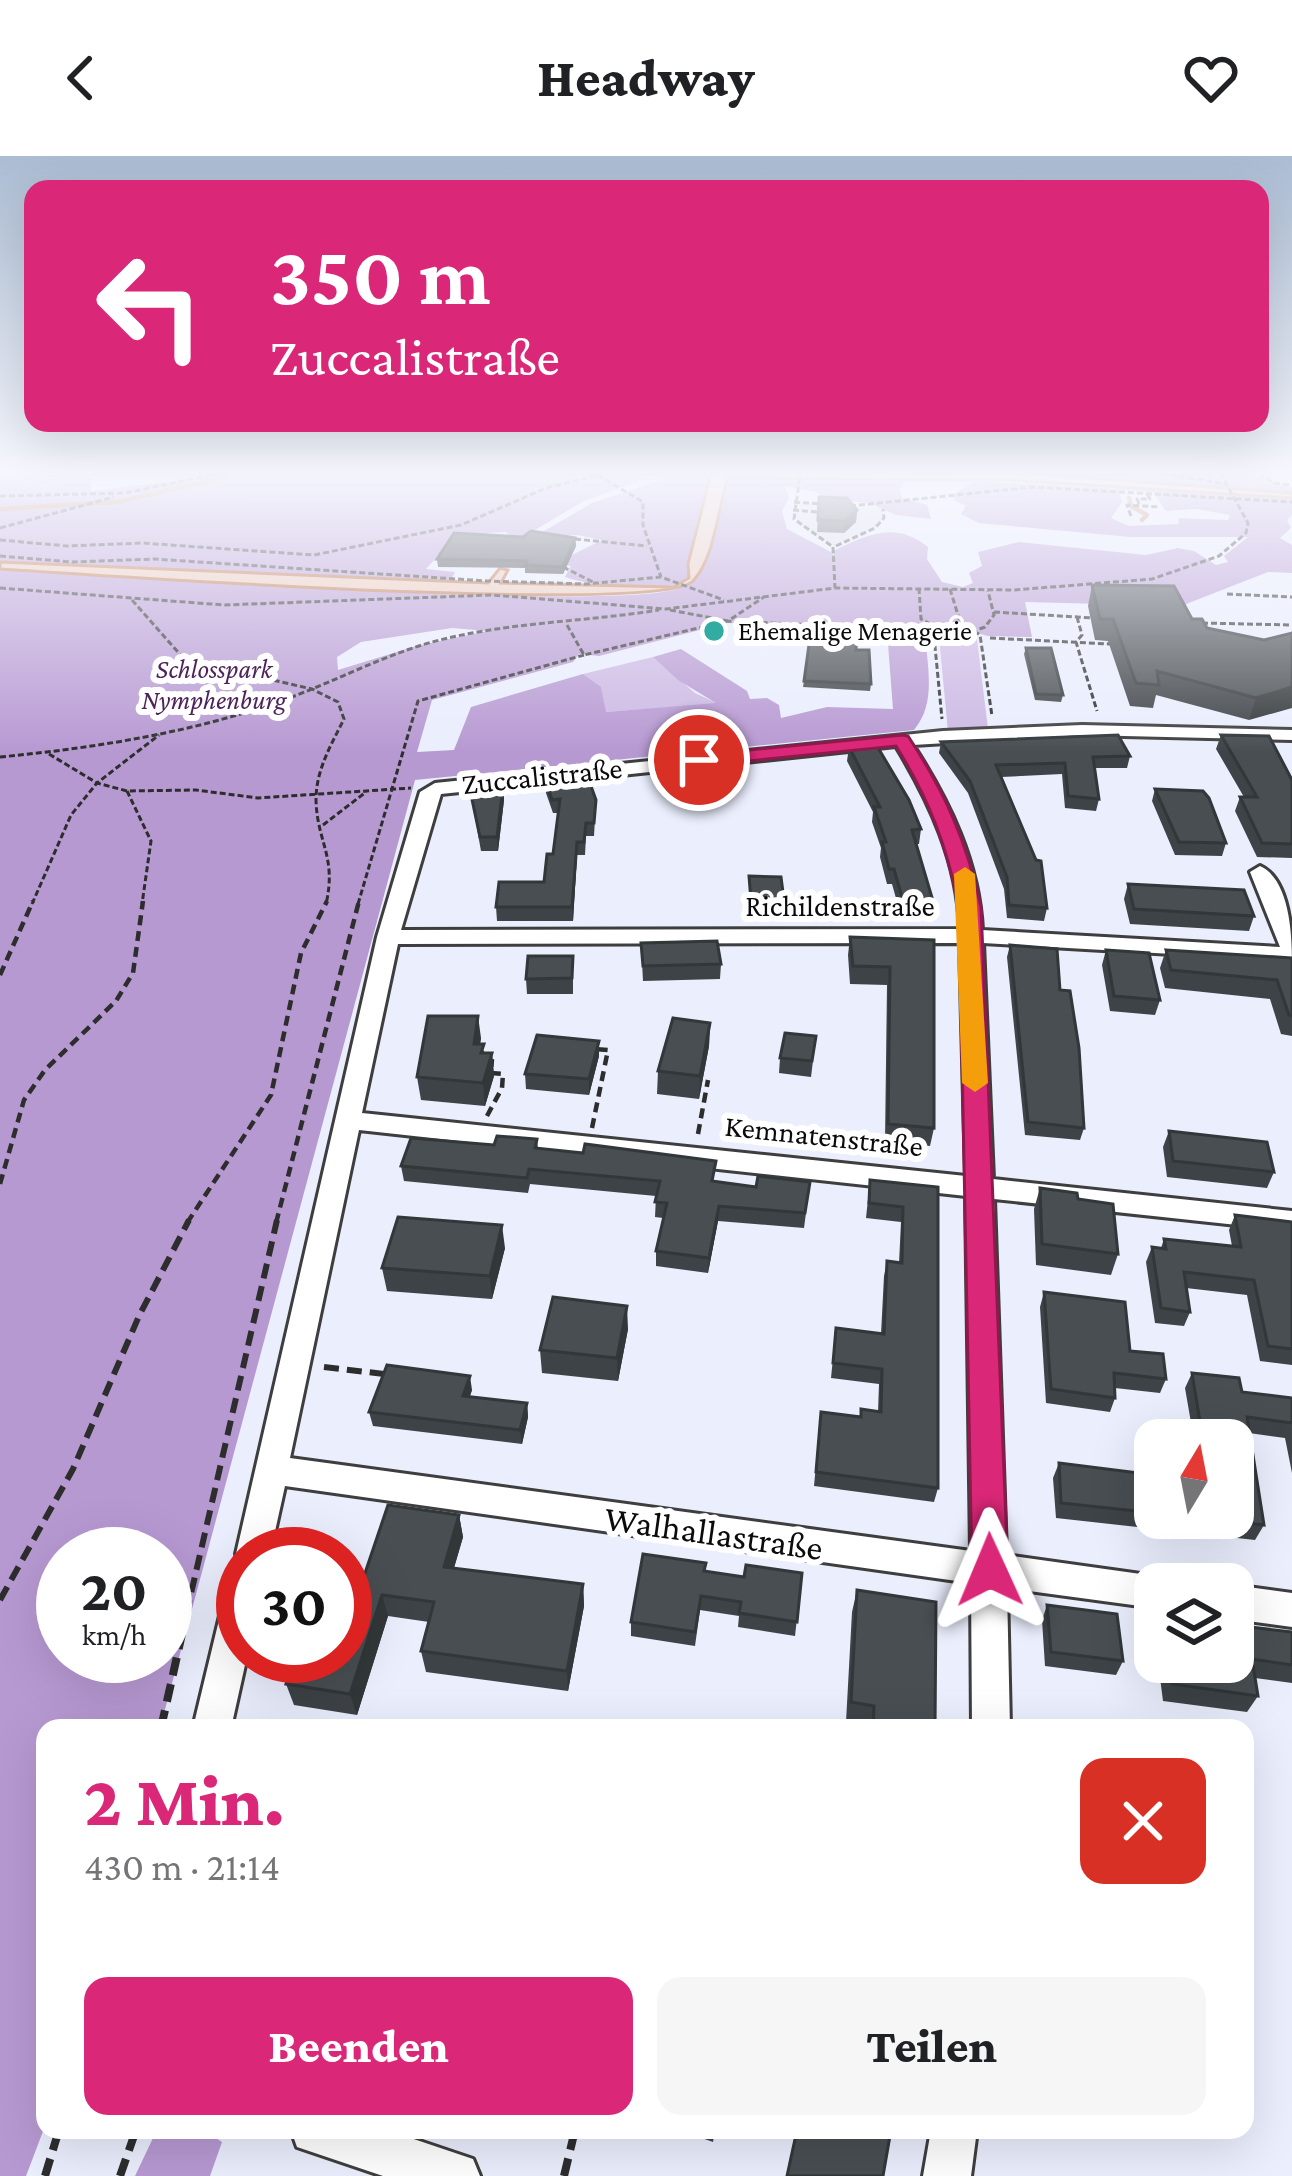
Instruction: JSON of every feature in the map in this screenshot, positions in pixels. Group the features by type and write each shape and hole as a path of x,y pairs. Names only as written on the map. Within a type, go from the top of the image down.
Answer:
{"street":[{"name":"Zuccalistraße","path":"259,1527 388,937 427,796 435,789 943,736 1082,730 1292,735"},
{"path":"902,740 936,794 957,845 970,907 991,1719"},
{"path":"1260,872 1292,952"},
{"name":"Richildenstraße","path":"388,937 970,936 1292,952"},
{"name":"Kemnatenstraße","path":"348,1120 1292,1221"},
{"name":"Walhallastraße","path":"272,1470 1134,1589"},
{"path":"1254,1605 1292,1610"},
{"path":"214,1719 222,1683"},
{"path":"342,2139 456,2176"},
{"path":"947,2176 953,2139"}],"path":[{"path":"219,563 487,581 595,583 661,577 724,600"},
{"path":"660,563 661,577"},
{"path":"834,563 835,588"},
{"path":"0,758 164,732 312,689 379,658 451,637 835,588 1099,586 1182,572 1202,563"},
{"path":"547,566 569,567 595,583"},
{"path":"0,588 224,605 492,596 666,609 728,621 941,631 985,627 994,612 987,590"},
{"path":"919,589 922,619 941,631"},
{"path":"950,589 957,624 980,635 995,734"},
{"path":"162,1719 262,1281 391,786 418,700 728,621 768,594"},
{"path":"1227,594 1292,597"},
{"path":"0,1600 73,1469 139,1316 202,1194 271,1095 301,953 326,907 333,874 318,794 320,768 344,719 338,702 312,689 185,661 132,600"},
{"path":"994,612 1096,618"},
{"path":"1076,642 1082,635 1077,617"},
{"path":"1187,622 1292,626"},
{"path":"567,625 584,655"},
{"path":"934,636 943,736"},
{"path":"990,638 1122,644"},
{"path":"1076,642 1100,722"},
{"path":"0,975 70,815 98,783 164,732"},
{"path":"48,753 98,783 127,791 196,790 258,798 391,786 435,789"},
{"path":"323,825 370,788"},
{"path":"0,1184 24,1100 45,1070 116,1001 133,973 151,841 127,791"},
{"path":"589,1145 608,1050 591,1049"},
{"path":"488,1112 503,1083 502,1074 491,1072 492,1059"},
{"path":"701,1118 708,1080"},
{"path":"312,1366 392,1376"},
{"path":"45,2176 56,2139"},
{"path":"120,2176 133,2139"},
{"path":"565,2176 573,2139"}],"shaded area":[{"path":"0,563 488,583 500,568 508,570 501,583 671,587 582,595 366,590 0,569"},
{"path":"688,563 704,563 700,571 693,581 675,586 689,578"},
{"path":"939,637 977,639 988,729 948,732"},
{"path":"653,657 695,693 719,704 605,712 601,688 583,674"}],"green space":[{"path":"28,563 431,563 426,569 455,572 450,582"},
{"path":"688,563 690,578 664,587 629,588 565,577 571,566 559,564"},
{"name":"Schlosspark Nymphenburg","path":"701,563 930,563 942,582 963,587 973,583 969,573 981,563 1292,563 1292,573 1268,572 1181,606 1025,602 1032,637 988,636 958,628 925,632 928,696 914,730 415,780 192,1609 192,1527 36,1527 36,1683 172,1683 162,1719 36,1719 36,2139 40,2139 26,2176 0,2176 0,569 360,591 572,596 646,594 683,586","holes":["727,623 887,631 893,709 827,707 781,718 779,705 767,698 750,699 747,691 681,649 653,657 678,680 716,703 606,712 601,687 583,674 471,707 454,750 417,752 432,700 573,662 579,654 599,656","452,628 488,631 416,646 338,670 337,657 361,642"]},
{"path":"153,2139 222,2142 210,2176 135,2176"}],"building":[{"path":"526,563 565,563 563,567"},
{"path":"1092,585 1174,586 1192,619 1202,619 1207,628 1264,640 1292,633 1292,687 1256,698 1157,671 1159,685 1136,683 1113,619 1100,619"},
{"path":"812,623 857,629 856,650 869,650 871,684 804,681"},
{"path":"1026,648 1051,648 1063,695 1036,694"},
{"path":"1118,735 1130,756 1093,757 1099,799 1068,796 1065,763 996,765 1036,860 1041,861 1047,908 1009,905 1007,877 970,781 941,742"},
{"path":"1221,735 1269,736 1292,780 1292,844 1262,843 1240,797 1257,797"},
{"path":"877,746 921,829 912,830 933,901 903,901 894,869 889,869 874,807 880,807 849,747"},
{"path":"587,775 596,800 594,823 586,823 584,842 577,842 572,907 496,907 499,882 544,882 560,799 552,800 545,779"},
{"path":"503,787 497,837 480,837 470,790"},
{"path":"1155,789 1203,791 1226,843 1179,842"},
{"path":"749,876 781,877 784,900 751,901"},
{"path":"1128,884 1244,890 1254,916 1134,909"},
{"path":"850,937 934,940 934,1128 888,1124 890,967 853,966"},
{"path":"717,941 721,964 643,966 641,943"},
{"path":"1010,945 1057,949 1060,990 1070,991 1079,1048 1084,1128 1028,1122"},
{"path":"1106,950 1149,953 1160,1000 1114,996"},
{"path":"1166,950 1292,958 1292,1016 1277,980 1171,970"},
{"path":"528,956 573,956 572,978 526,979"},
{"path":"428,1016 478,1016 474,1044 484,1044 481,1053 492,1053 483,1083 417,1077"},
{"path":"673,1018 710,1023 700,1076 658,1071"},
{"path":"785,1033 816,1036 812,1061 780,1058"},
{"path":"537,1035 599,1041 589,1079 525,1074"},
{"path":"1169,1131 1267,1142 1274,1172 1173,1161"},
{"path":"497,1136 537,1139 535,1148 583,1153 585,1144 716,1161 712,1181 756,1187 758,1176 810,1182 805,1213 719,1206 709,1258 656,1251 667,1203 655,1202 660,1181 529,1169 527,1178 401,1166 411,1138 494,1145"},
{"path":"870,1180 938,1187 938,1488 816,1472 821,1412 861,1417 861,1409 881,1412 882,1369 833,1363 836,1328 884,1334 887,1261 902,1263 903,1207 869,1203"},
{"path":"1040,1188 1113,1204 1118,1254 1042,1244"},
{"path":"1235,1215 1292,1222 1292,1349 1268,1346 1254,1280 1184,1272 1190,1312 1161,1308 1152,1247 1166,1249 1164,1239 1241,1247"},
{"path":"398,1217 502,1225 490,1276 382,1268"},
{"path":"1044,1292 1125,1302 1130,1351 1163,1354 1166,1379 1114,1373 1115,1398 1051,1389"},
{"path":"553,1297 627,1306 617,1358 540,1350"},
{"path":"387,1365 470,1376 463,1396 527,1403 520,1430 369,1412"},
{"path":"1192,1373 1239,1378 1242,1392 1292,1398 1292,1423 1247,1417 1200,1419"},
{"path":"1254,1461 1264,1525 1254,1524"},
{"path":"1059,1463 1134,1472 1134,1511 1061,1503"},
{"path":"388,1505 459,1515 444,1567 583,1584 567,1671 421,1651 434,1602 382,1595 372,1626 372,1552"},
{"path":"643,1554 706,1563 704,1571 744,1577 746,1565 802,1573 797,1622 739,1613 741,1602 701,1596 695,1632 631,1622"},
{"path":"857,1590 936,1602 935,1719 873,1719 874,1706 851,1702"},
{"path":"1047,1605 1117,1614 1123,1661 1051,1652"},
{"path":"1254,1627 1292,1632 1292,1665 1254,1659"},
{"path":"1254,1671 1258,1696 1172,1684 1254,1683"},
{"path":"286,1683 354,1683 350,1694"},
{"path":"795,2139 889,2139 883,2176 787,2176"}],"slow traffic":[{"path":"965,874 975,1083"}],"place":[{"name":"Ehemalige Menagerie","path":"714,631"}],"route":[{"path":"699,760 902,740 936,794 957,845 970,907 990,1570"}]}
